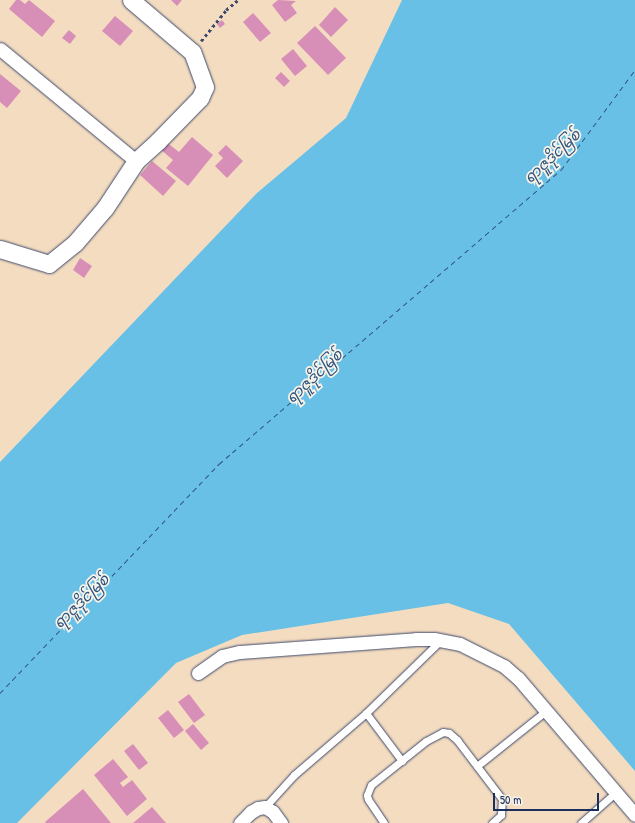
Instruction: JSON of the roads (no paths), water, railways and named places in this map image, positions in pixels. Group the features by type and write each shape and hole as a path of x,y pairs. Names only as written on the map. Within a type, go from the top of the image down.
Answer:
{"street":[{"path":"0,249 49,264 75,243 105,208 136,160 158,141 200,98 205,87 192,52 130,0"},
{"path":"0,49 136,160"},
{"path":"198,673 222,656 240,652 416,639 440,640 460,644 504,666 518,678 635,815"},
{"path":"240,823 258,808 265,807 273,812 281,823"}],"lane":[{"path":"265,807 294,775 366,713 440,640"},
{"path":"477,766 546,711"},
{"path":"366,713 402,761"},
{"path":"384,823 368,799 368,790 371,785 426,741 443,732 449,733 457,740 502,799 500,815 492,823"},
{"path":"581,823 616,792"}],"water":[{"name":"ရာဇူဒိုင်မြစ်","path":"402,0 635,0 635,771 509,624 448,603 242,635 176,663 17,823 0,823 0,462 257,193 346,118"}]}
